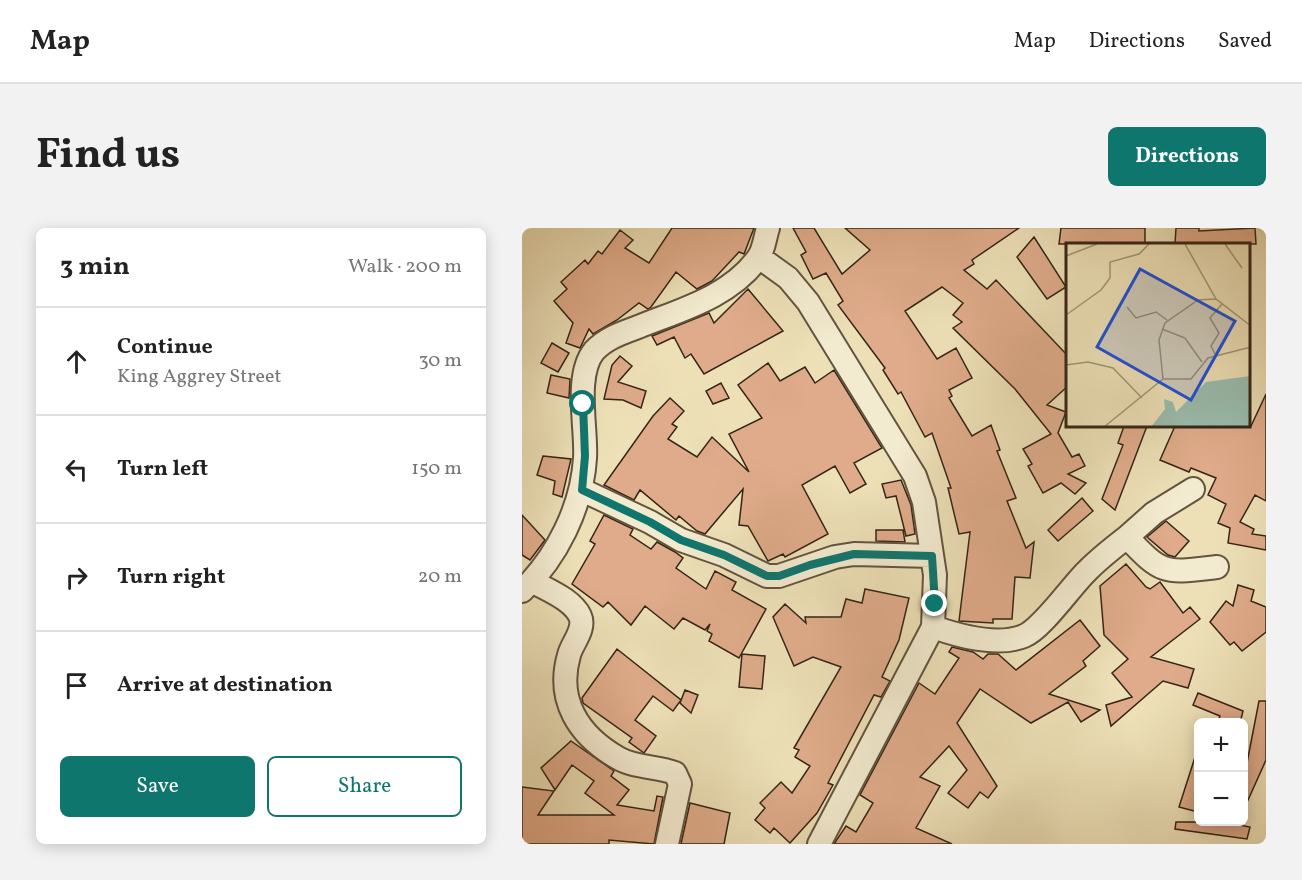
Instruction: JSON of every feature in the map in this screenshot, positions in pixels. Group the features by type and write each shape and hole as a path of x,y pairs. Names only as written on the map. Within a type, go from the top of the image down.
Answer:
{"street":[{"path":"666,844 680,784 675,773 618,758 600,746 578,723 566,702 564,686 569,654 582,624 580,615 560,597 527,586 562,535 582,490 585,456 583,404 587,368 593,352 610,338 721,292 739,279 759,256 768,228"},
{"path":"759,256 788,278 808,302 915,476 924,502 932,556 935,595 933,627 819,844"},
{"path":"933,627 991,639 1009,640 1026,636 1040,624 1087,570 1154,513 1193,489"},
{"path":"582,490 650,522 681,540 724,555 767,576 779,576 810,565 854,554 932,556"},
{"path":"1127,537 1150,562 1160,568 1181,573 1217,567"}],"building":[{"path":"672,228 754,228 744,254 739,252 712,281 697,289 676,272 648,309 639,303 617,320 593,334 589,329 580,348 566,343 573,323 554,301 567,289 561,282 585,260 588,264 598,251 602,254 620,230 633,240 625,248 649,263"},
{"path":"793,228 814,228 842,274 870,250 845,228 1019,228 972,260 974,264 964,270 987,289 996,280 1066,354 1066,388 1047,405 1066,412 1058,433 1072,457 1079,454 1085,466 1068,474 1086,483 1075,494 1061,483 1043,493 1028,466 1032,464 1023,449 1051,434 1015,389 953,328 962,322 953,315 963,303 942,287 905,311 937,359 956,348 972,378 949,390 952,396 949,398 972,436 991,425 1000,450 997,451 1016,498 1007,501 1026,548 1034,542 1030,578 1015,577 1012,619 993,619 993,623 959,621 970,532 959,534 948,488 951,488 932,433 925,437 901,392 898,394 883,370 885,368 838,305 843,301 826,273 813,279 801,255 806,252"},
{"path":"1061,228 1145,228 1145,243 1059,244"},
{"path":"1176,228 1199,228 1199,231 1255,228 1256,244 1175,243"},
{"path":"1034,237 1066,287 1047,299 1017,257"},
{"path":"748,289 783,331 704,374 691,354 685,358 674,337 657,345 652,336 709,313 714,323"},
{"path":"552,343 569,353 558,372 541,363"},
{"path":"620,356 632,366 618,382 646,391 641,408 623,400 604,399 612,365"},
{"path":"768,363 780,381 805,367 815,383 834,370 882,448 854,463 866,484 850,493 835,466 802,485 828,534 785,557 783,554 768,561 748,526 739,525 743,489 705,534 697,531 679,516 676,520 640,490 634,500 604,485 653,416 670,398 684,411 672,424 677,427 668,439 697,457 712,437 749,472 729,434 762,418 738,385"},
{"path":"551,375 570,379 569,398 547,393"},
{"path":"721,383 729,398 713,404 706,391"},
{"path":"1266,394 1266,501 1255,495 1240,522 1254,529 1252,534 1266,536 1266,550 1228,543 1230,528 1218,523 1226,504 1208,495 1216,478 1191,468 1189,472 1160,460 1174,428 1251,428"},
{"path":"1123,428 1146,428 1115,510 1102,499 1123,445 1118,443"},
{"path":"543,456 571,459 562,497 553,494 555,481 537,475"},
{"path":"901,480 911,505 915,534 906,536 896,496 886,498 882,484"},
{"path":"1082,498 1093,511 1058,541 1048,530"},
{"path":"522,515 545,540 530,560 522,555"},
{"path":"604,515 633,529 630,535 651,549 657,542 675,552 683,558 676,568 706,589 715,571 736,582 732,590 766,609 739,658 709,641 712,634 707,631 710,624 705,630 683,618 674,629 645,606 631,625 608,602 603,607 572,584 595,544 590,541"},
{"path":"1166,521 1189,541 1175,557 1168,555 1147,537"},
{"path":"876,530 903,530 905,542 876,541"},
{"path":"1126,564 1146,587 1150,589 1160,582 1183,613 1190,607 1200,619 1151,657 1194,669 1188,688 1163,681 1111,726 1106,705 1132,697 1112,673 1128,659 1104,635 1100,586"},
{"path":"1238,585 1254,590 1251,601 1266,607 1266,632 1242,651 1234,642 1230,645 1210,622 1226,601 1233,606"},
{"path":"865,589 909,598 899,640 882,677 890,681 881,697 874,695 828,783 833,785 817,813 790,843 774,828 770,833 755,820 765,808 760,803 781,782 792,793 810,766 795,757 799,750 794,748 841,667 813,657 794,666 773,617 785,604 806,623 805,617 841,617 846,599 862,603"},
{"path":"1080,620 1100,646 1083,661 1086,666 1049,694 1100,710 1081,722 1068,702 1031,723 980,689 957,723 997,786 988,798 980,792 968,808 948,793 967,770 949,746 920,777 940,786 916,828 952,844 834,844 846,826 856,832 873,803 860,795 919,683 935,694 959,658 949,652 952,647 973,652 983,659 988,654 998,654 1016,670"},
{"path":"617,649 681,700 673,711 653,696 635,720 656,736 644,753 629,742 632,738 583,703 582,698"},
{"path":"742,654 765,656 762,689 739,687"},
{"path":"685,690 698,695 691,713 680,703"},
{"path":"1198,693 1243,711 1241,718 1219,718 1220,716 1193,705"},
{"path":"1259,701 1266,701 1266,760 1248,800 1248,758"},
{"path":"571,741 614,771 611,776 629,790 617,805 654,811 657,796 663,797 654,844 609,840 609,844 522,844 522,787 554,791 538,815 614,815 585,793 594,781 572,765 555,790 541,768"},
{"path":"1194,760 1194,811 1179,807"},
{"path":"690,803 730,813 724,844 681,844"},
{"path":"1176,822 1194,822 1194,826 1250,827 1247,839 1175,829"}],"route":[{"path":"583,404 585,456 582,490 607,500 681,540 724,555 767,576 779,576 834,557 854,554 932,556 935,575 935,604"}]}
